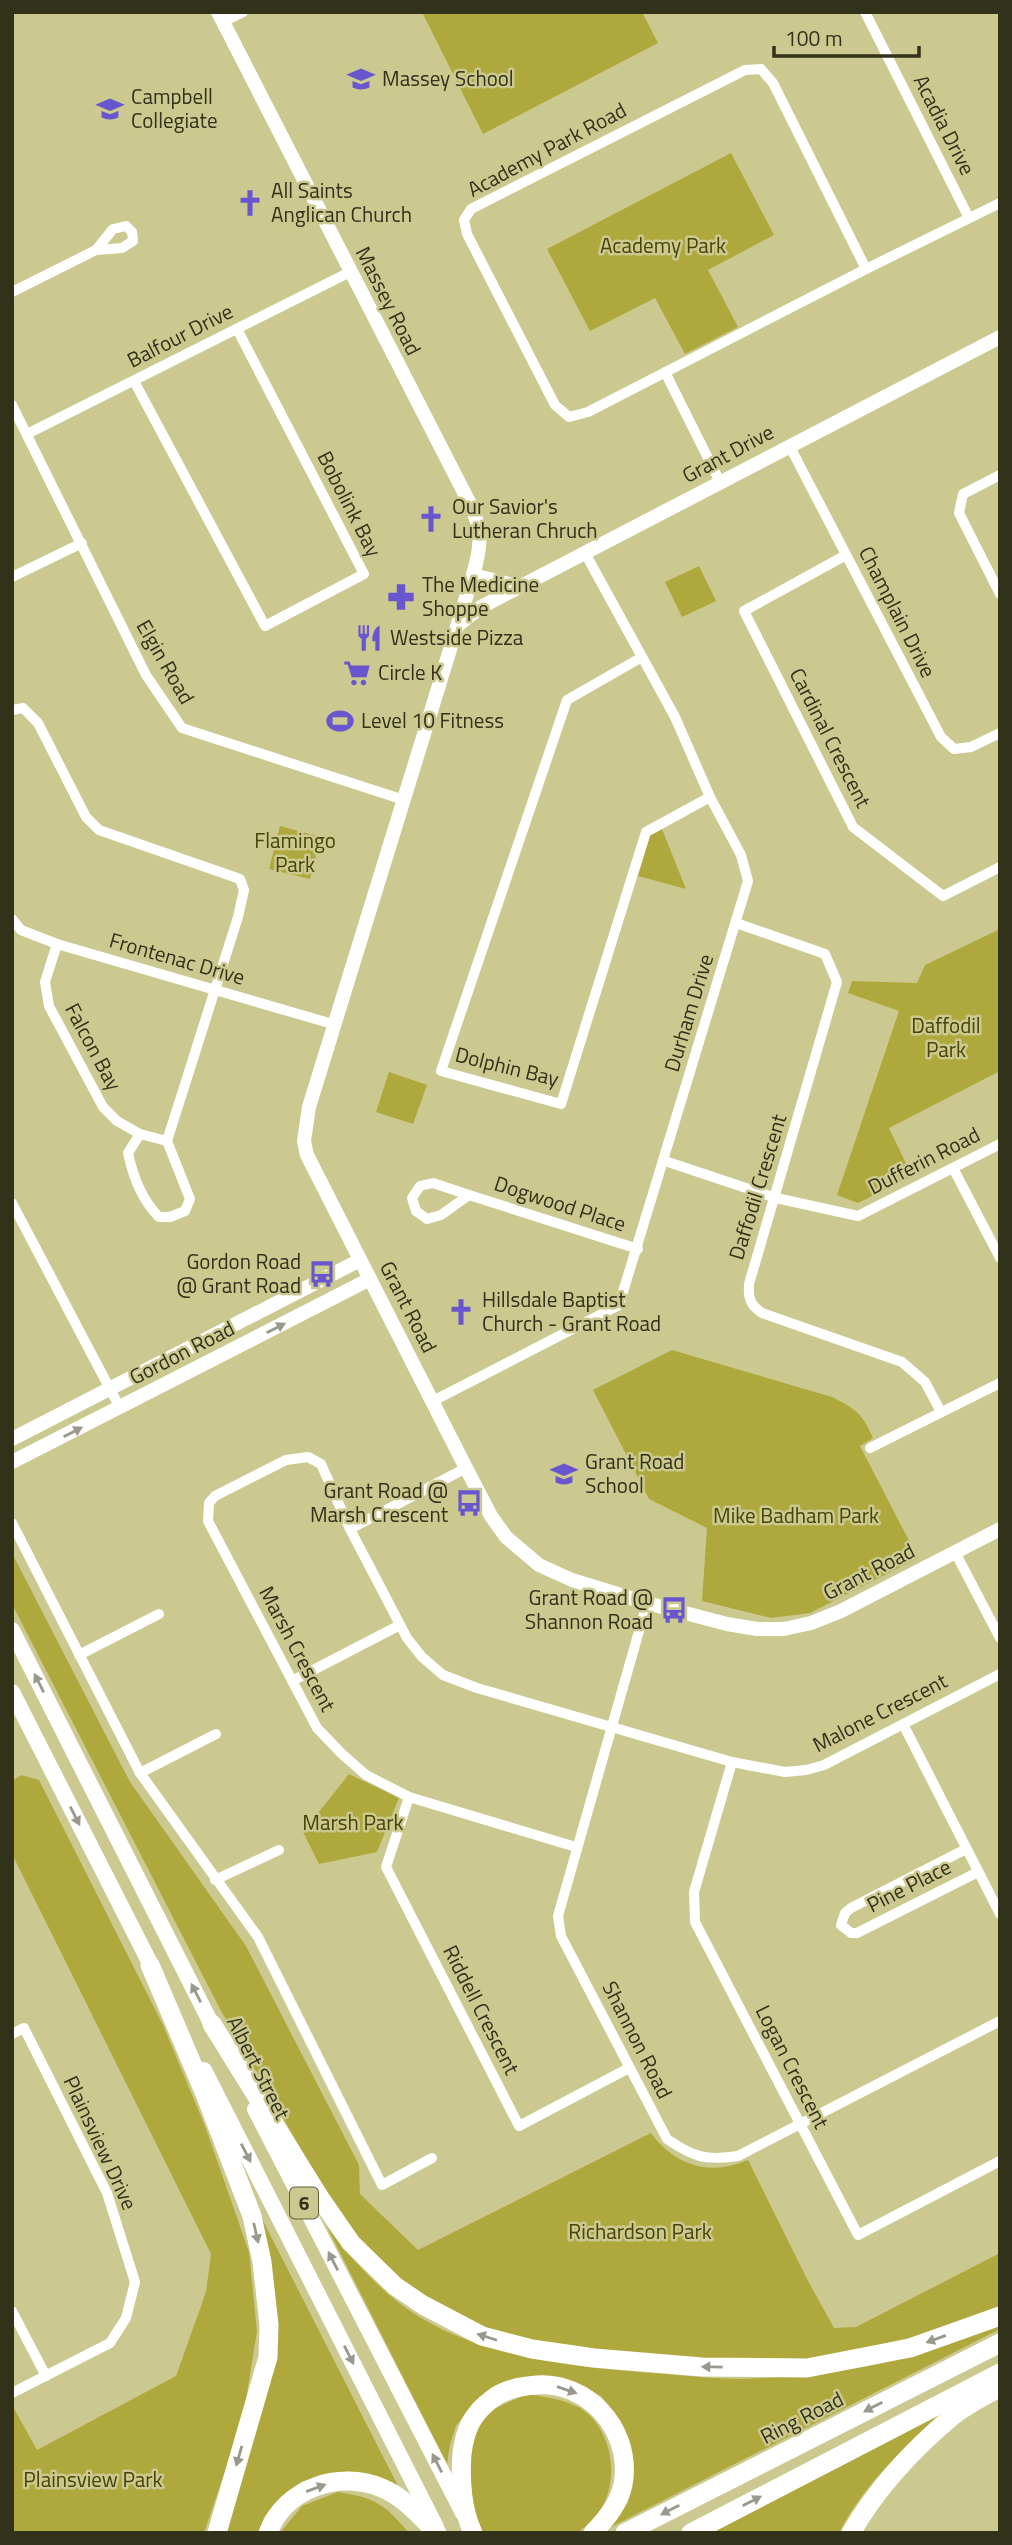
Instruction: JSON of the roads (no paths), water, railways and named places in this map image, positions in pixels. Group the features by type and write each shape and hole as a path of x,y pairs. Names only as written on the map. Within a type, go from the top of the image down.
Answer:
{"highway":[{"path":"150,1965 205,2094 252,2216 262,2262 270,2325 268,2357 216,2533"},
{"path":"212,2024 351,2243 396,2286 423,2305 481,2336 532,2349 594,2358 702,2367 807,2368 910,2348 1000,2316"},
{"name":"Ring Road","path":"625,2533 1000,2343"},
{"path":"691,2533 1000,2373"},
{"path":"471,2528 461,2467 471,2419 482,2407 509,2389 544,2384 576,2392 594,2403 614,2428 622,2446 624,2479 619,2498 610,2515 593,2533"},
{"path":"851,2533 886,2482 921,2446 955,2415 1000,2387"},
{"path":"268,2533 280,2512 294,2497 331,2482 356,2482 383,2488 407,2504 438,2533"}],"main road":[{"name":"Albert Street","path":"12,1630 471,2528"},
{"name":"6","path":"12,1692 438,2533"}],"street":[{"path":"221,17 243,12"},
{"name":"Acadia Drive","path":"865,12 969,218"},
{"name":"Massey Road","path":"221,17 477,519 481,535 480,551 473,575"},
{"name":"Academy Park Road","path":"866,269 773,83 761,69 745,70 471,208 464,220 467,234 555,405 569,417 588,412 1000,203"},
{"path":"12,292 96,250"},
{"name":"Balfour Drive","path":"27,435 350,272"},
{"name":"Bobolink Bay","path":"134,381 265,626 364,574 237,329"},
{"name":"Grant Drive","path":"456,627 471,613 1000,337"},
{"path":"665,372 720,482"},
{"name":"Elgin Road","path":"12,405 146,675 182,728 404,800"},
{"name":"Champlain Drive","path":"789,445 941,737 954,749 971,747 1000,733"},
{"path":"1000,475 962,494 959,513 1000,594"},
{"path":"12,577 82,542"},
{"name":"Durham Drive","path":"433,1401 620,1305 748,881 741,855 710,797 675,717 585,553"},
{"name":"Cardinal Crescent","path":"846,555 744,611 853,827 943,896 1000,867"},
{"path":"473,575 521,587"},
{"name":"Grant Road","path":"473,575 309,1107 304,1140 307,1156 491,1516 520,1552 539,1565 572,1580 726,1624 757,1629 784,1629 811,1623 841,1611 1000,1529"},
{"name":"Dolphin Bay","path":"642,657 567,700 441,1071 561,1104 646,832 710,797"},
{"path":"12,710 23,708 38,723 86,817 99,830 240,879 244,890 167,1140 190,1199 185,1211 170,1217 159,1217 145,1203 131,1169 128,1153 140,1134"},
{"name":"Frontenac Drive","path":"12,919 21,930 57,944 336,1025"},
{"name":"Daffodil Crescent","path":"736,923 825,954 837,982 776,1198 748,1284 748,1297 753,1307 762,1313 902,1362 925,1382 941,1412"},
{"name":"Falcon Bay","path":"57,944 45,982 49,1006 103,1107 117,1121 140,1134 167,1140"},
{"name":"Dufferin Road","path":"665,1161 776,1198 858,1216 1000,1144"},
{"path":"953,1168 1000,1258"},
{"name":"Dogwood Place","path":"470,1195 441,1215 428,1219 416,1211 412,1198 420,1186 433,1183 638,1249"},
{"path":"12,1203 120,1408"},
{"name":"Gordon Road","path":"12,1439 360,1261"},
{"name":"Gordon Road","path":"12,1462 370,1279"},
{"path":"239,1324 248,1342"},
{"path":"870,1448 1000,1383"},
{"name":"Marsh Crescent","path":"576,1847 409,1797 366,1775 341,1754 317,1728 292,1681 208,1521 209,1503 215,1496 286,1460 308,1457 321,1464 350,1529 400,1625 422,1657 443,1675 477,1688 612,1727"},
{"path":"350,1529 466,1468"},
{"path":"12,1523 140,1773 258,1937 382,2185 432,2158"},
{"path":"955,1552 1000,1638"},
{"name":"Shannon Road","path":"647,1603 558,1916 561,1936 667,2139 686,2153 716,2159 738,2156 1000,2021"},
{"path":"79,1655 159,1614"},
{"path":"292,1681 400,1625"},
{"name":"Malone Crescent","path":"612,1727 732,1762 785,1772 806,1770 824,1765 1000,1675"},
{"path":"903,1724 1000,1914"},
{"path":"140,1773 216,1734"},
{"name":"Logan Crescent","path":"732,1762 694,1892 695,1922 858,2235 1000,2161"},
{"name":"Riddell Crescent","path":"409,1797 386,1867 519,2126 629,2068"},
{"name":"Pine Place","path":"966,1849 851,1908 845,1913 841,1925 851,1933 857,1933 978,1872"},
{"path":"215,1880 279,1850"},
{"name":"Plainsview Drive","path":"12,2034 24,2028 107,2193 135,2282 126,2318 110,2343 12,2393"},
{"path":"12,2311 46,2376"}],"place":[{"name":"Massey School","path":"361,79"},
{"name":"Campbell Collegiate","path":"110,109"},
{"name":"All Saints Anglican Church","path":"250,203"},
{"name":"Our Savior's Lutheran Chruch","path":"431,519"},
{"name":"The Medicine Shoppe","path":"401,597"},
{"name":"Westside Pizza","path":"369,638"},
{"name":"Circle K","path":"357,673"},
{"name":"Level 10 Fitness","path":"340,721"},
{"name":"Gordon Road @ Grant Road","path":"322,1274"},
{"name":"Hillsdale Baptist Church - Grant Road","path":"461,1312"},
{"name":"Grant Road School","path":"564,1474"},
{"name":"Grant Road @ Marsh Crescent","path":"469,1503"},
{"name":"Grant Road @ Shannon Road","path":"674,1610"}],"park label":[{"name":"Academy Park","path":"663,246"},
{"name":"Flamingo Park","path":"295,853"},
{"name":"Daffodil Park","path":"946,1038"},
{"name":"Mike Badham Park","path":"796,1516"},
{"name":"Marsh Park","path":"353,1823"},
{"name":"Richardson Park","path":"640,2232"},
{"name":"Plainsview Park","path":"93,2480"}]}
